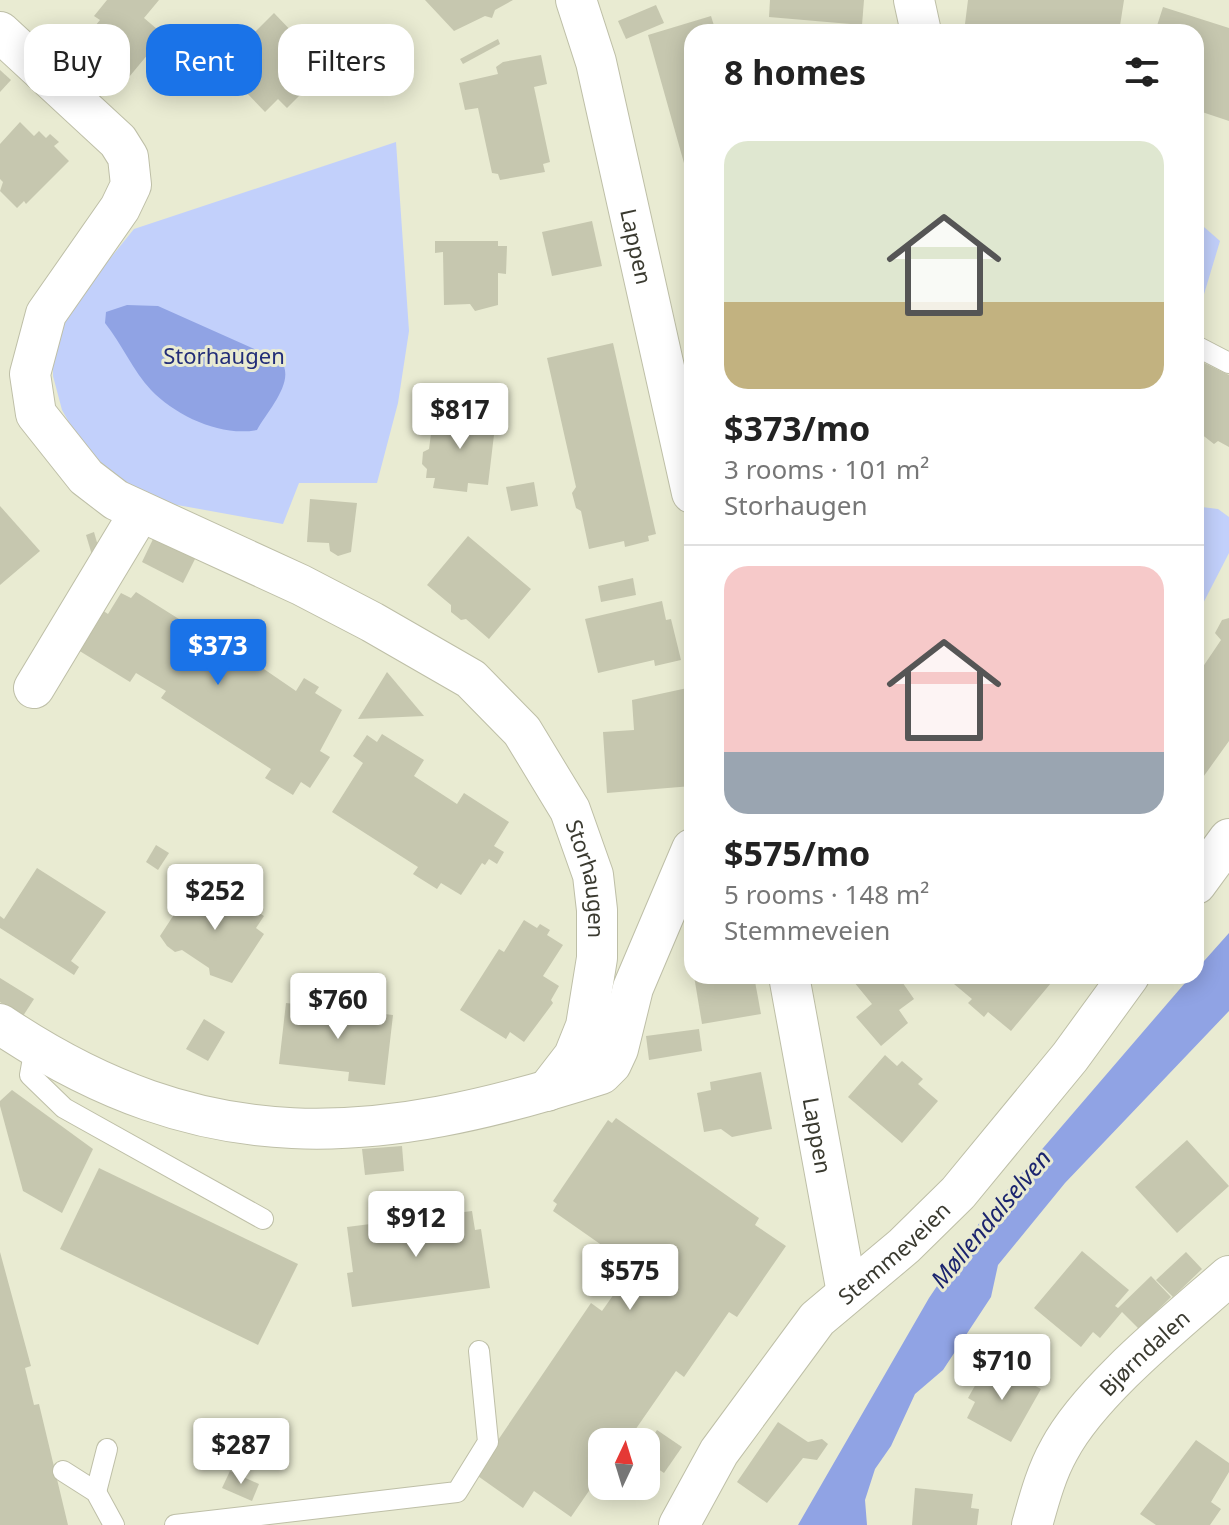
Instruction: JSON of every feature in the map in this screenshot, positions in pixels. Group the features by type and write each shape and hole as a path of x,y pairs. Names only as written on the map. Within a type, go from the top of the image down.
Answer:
{"street":[{"name":"Lappen","path":"576,0 596,62 684,457"},
{"path":"914,0 919,24"},
{"name":"Storhaugen","path":"0,32 95,116 128,157 131,185 120,208 46,314 30,374 36,414 66,455 86,477 116,500 301,585 471,679 522,731 570,810 593,875 597,958 586,1026 574,1056 547,1091"},
{"path":"34,688 140,512"},
{"path":"1204,873 1229,839"},
{"path":"0,1024 108,1087 156,1105 218,1121 316,1129 401,1125 476,1112 601,1074 611,1064 633,988 684,868"},
{"name":"Lappen","path":"790,984 847,1293"},
{"name":"Stemmeveien","path":"679,1525 719,1452 817,1319 904,1246 958,1193 1070,1057 1116,984"},
{"name":"Bjørndalen","path":"1032,1525 1058,1452 1077,1421 1152,1345 1229,1276"}],"lane":[{"path":"1204,350 1229,363"},
{"path":"35,1047 30,1075 64,1108 263,1219"},
{"path":"175,1525 457,1492 488,1442 479,1351"},
{"path":"96,1492 107,1449"},
{"path":"63,1471 96,1492 114,1525"}],"green space":[{"name":"Storhaugen","path":"396,142 409,331 398,403 377,483 299,483 283,524 155,501 113,475 79,440 62,410 53,376 53,349 60,320 134,229"},
{"path":"1204,227 1220,241 1204,294"},
{"path":"1204,507 1218,509 1229,517 1229,553 1204,601"}],"water":[{"path":"127,305 158,306 281,361 285,369 283,386 257,430 229,430 200,422 173,408 151,390 105,323 106,312"},
{"name":"Møllendalselven","path":"1229,933 1229,1011 1065,1183 998,1265 991,1297 943,1370 915,1394 891,1446 875,1469 865,1500 867,1525 798,1525 929,1298 982,1219 1184,984 1204,984 1204,961"}],"building":[{"path":"107,0 159,0 144,18 151,24 146,24 146,57 130,76 130,24 97,24 100,20 94,16"},
{"path":"425,0 513,0 495,10 492,18 485,16 454,31"},
{"path":"770,0 864,0 862,24 769,17"},
{"path":"968,0 1124,0 1120,24 965,24"},
{"path":"656,5 664,23 626,39 618,21"},
{"path":"1163,7 1229,28 1229,121 1204,113 1204,24 1158,24"},
{"path":"274,13 285,24 278,24 278,96 299,96 287,108 278,99 265,112 250,96 262,96 262,25"},
{"path":"711,16 714,24 684,24"},
{"path":"684,24 684,163 648,35"},
{"path":"498,39 500,44 463,64 460,59"},
{"path":"541,55 547,84 534,87 550,162 543,164 545,172 500,180 498,174 492,173 478,108 465,110 459,83 498,74 496,67 503,62"},
{"path":"0,70 11,80 0,92"},
{"path":"20,122 34,136 39,131 46,138 50,134 59,142 54,146 69,161 26,204 24,201 17,208 0,191 3,182 0,179 0,144"},
{"path":"592,221 602,266 552,276 542,232"},
{"path":"435,241 498,241 498,246 507,246 506,274 498,273 498,305 475,311 470,304 444,305 443,252 435,253"},
{"path":"613,343 656,534 648,536 649,541 625,547 624,541 589,549 581,511 576,508 572,493 576,487 547,358"},
{"path":"1204,363 1229,375 1229,447 1218,441 1214,444 1204,436"},
{"path":"434,411 496,418 488,485 468,483 467,492 433,488 435,478 426,478 427,469 422,464 423,452 429,449"},
{"path":"534,482 538,506 511,511 506,487"},
{"path":"310,499 357,503 351,552 338,556 330,551 329,543 307,542"},
{"path":"0,506 40,551 0,585"},
{"path":"94,532 100,553 92,555 86,535"},
{"path":"468,536 531,589 489,639 466,619 461,620 451,612 451,605 427,585"},
{"path":"154,537 196,557 183,583 142,562"},
{"path":"633,578 636,595 601,602 598,586"},
{"path":"136,592 206,636 212,626 252,651 248,658 296,691 304,678 319,687 315,693 342,710 320,751 330,757 310,788 301,782 293,795 265,778 271,769 161,698 166,691 136,673 130,682 78,650 102,610 108,614 121,593 131,598"},
{"path":"662,601 666,620 671,619 681,660 655,666 654,660 598,673 585,619"},
{"path":"1229,618 1229,741 1204,776 1204,665 1221,640 1215,633 1222,620"},
{"path":"387,672 424,716 358,719"},
{"path":"684,689 684,787 607,793 603,732 634,730 632,700"},
{"path":"382,734 424,760 414,776 457,804 464,793 509,822 494,846 504,852 497,864 489,859 485,865 482,863 461,895 441,883 437,889 413,874 418,867 332,812 363,763 353,756 367,735 377,742"},
{"path":"156,845 169,853 158,870 146,862"},
{"path":"37,868 106,912 71,961 79,967 74,975 0,928 0,916 4,919"},
{"path":"192,887 216,902 224,890 264,916 256,928 264,934 232,983 210,975 209,968 182,950 175,952 160,936"},
{"path":"524,920 537,928 540,924 550,930 547,935 563,945 543,976 559,986 551,1000 553,1003 524,1042 510,1032 506,1039 460,1010 499,949 504,952"},
{"path":"0,978 34,999 23,1016 0,1002"},
{"path":"695,984 755,984 761,1014 702,1024"},
{"path":"856,984 904,984 914,999 899,1010 908,1023 881,1046 856,1017 872,1004"},
{"path":"954,984 1050,984 1011,1031 988,1012 984,1017 968,1003 972,999"},
{"path":"286,1003 393,1015 385,1085 348,1081 349,1072 279,1064"},
{"path":"204,1019 225,1032 208,1061 186,1049"},
{"path":"699,1029 702,1051 649,1060 646,1036"},
{"path":"885,1055 897,1066 902,1061 923,1079 918,1084 938,1101 902,1143 848,1097"},
{"path":"761,1072 772,1129 732,1137 721,1129 704,1132 697,1093 711,1090 710,1082"},
{"path":"12,1090 93,1149 62,1213 23,1191 0,1106 0,1101"},
{"path":"616,1118 759,1218 755,1225 786,1246 737,1317 729,1312 684,1377 676,1371 636,1428 588,1428 588,1492 571,1517 534,1491 523,1508 475,1474 591,1303 602,1311 633,1267 553,1211 557,1204 553,1201 608,1120 612,1123"},
{"path":"1187,1140 1229,1186 1177,1233 1135,1187"},
{"path":"402,1146 404,1171 365,1175 362,1149"},
{"path":"99,1168 298,1264 258,1345 60,1249"},
{"path":"472,1211 475,1230 481,1229 490,1288 352,1307 347,1273 353,1272 347,1227"},
{"path":"1082,1251 1129,1290 1115,1306 1118,1308 1151,1276 1171,1297 1139,1329 1122,1312 1100,1338 1093,1332 1081,1347 1034,1308"},
{"path":"0,1252 31,1366 25,1368 34,1405 39,1404 68,1525 0,1525"},
{"path":"1186,1252 1202,1269 1173,1297 1156,1280"},
{"path":"996,1365 1041,1389 1011,1442 967,1418 975,1402 968,1398 981,1375 988,1379"},
{"path":"778,1422 808,1442 822,1439 828,1444 817,1460 803,1458 767,1503 737,1482"},
{"path":"660,1432 682,1447 664,1473 660,1470"},
{"path":"1196,1440 1229,1463 1229,1472 1211,1502 1221,1509 1210,1525 1156,1525 1140,1514"},
{"path":"230,1471 259,1484 252,1501 222,1488"},
{"path":"915,1488 973,1494 971,1508 979,1509 977,1525 912,1525"}]}
